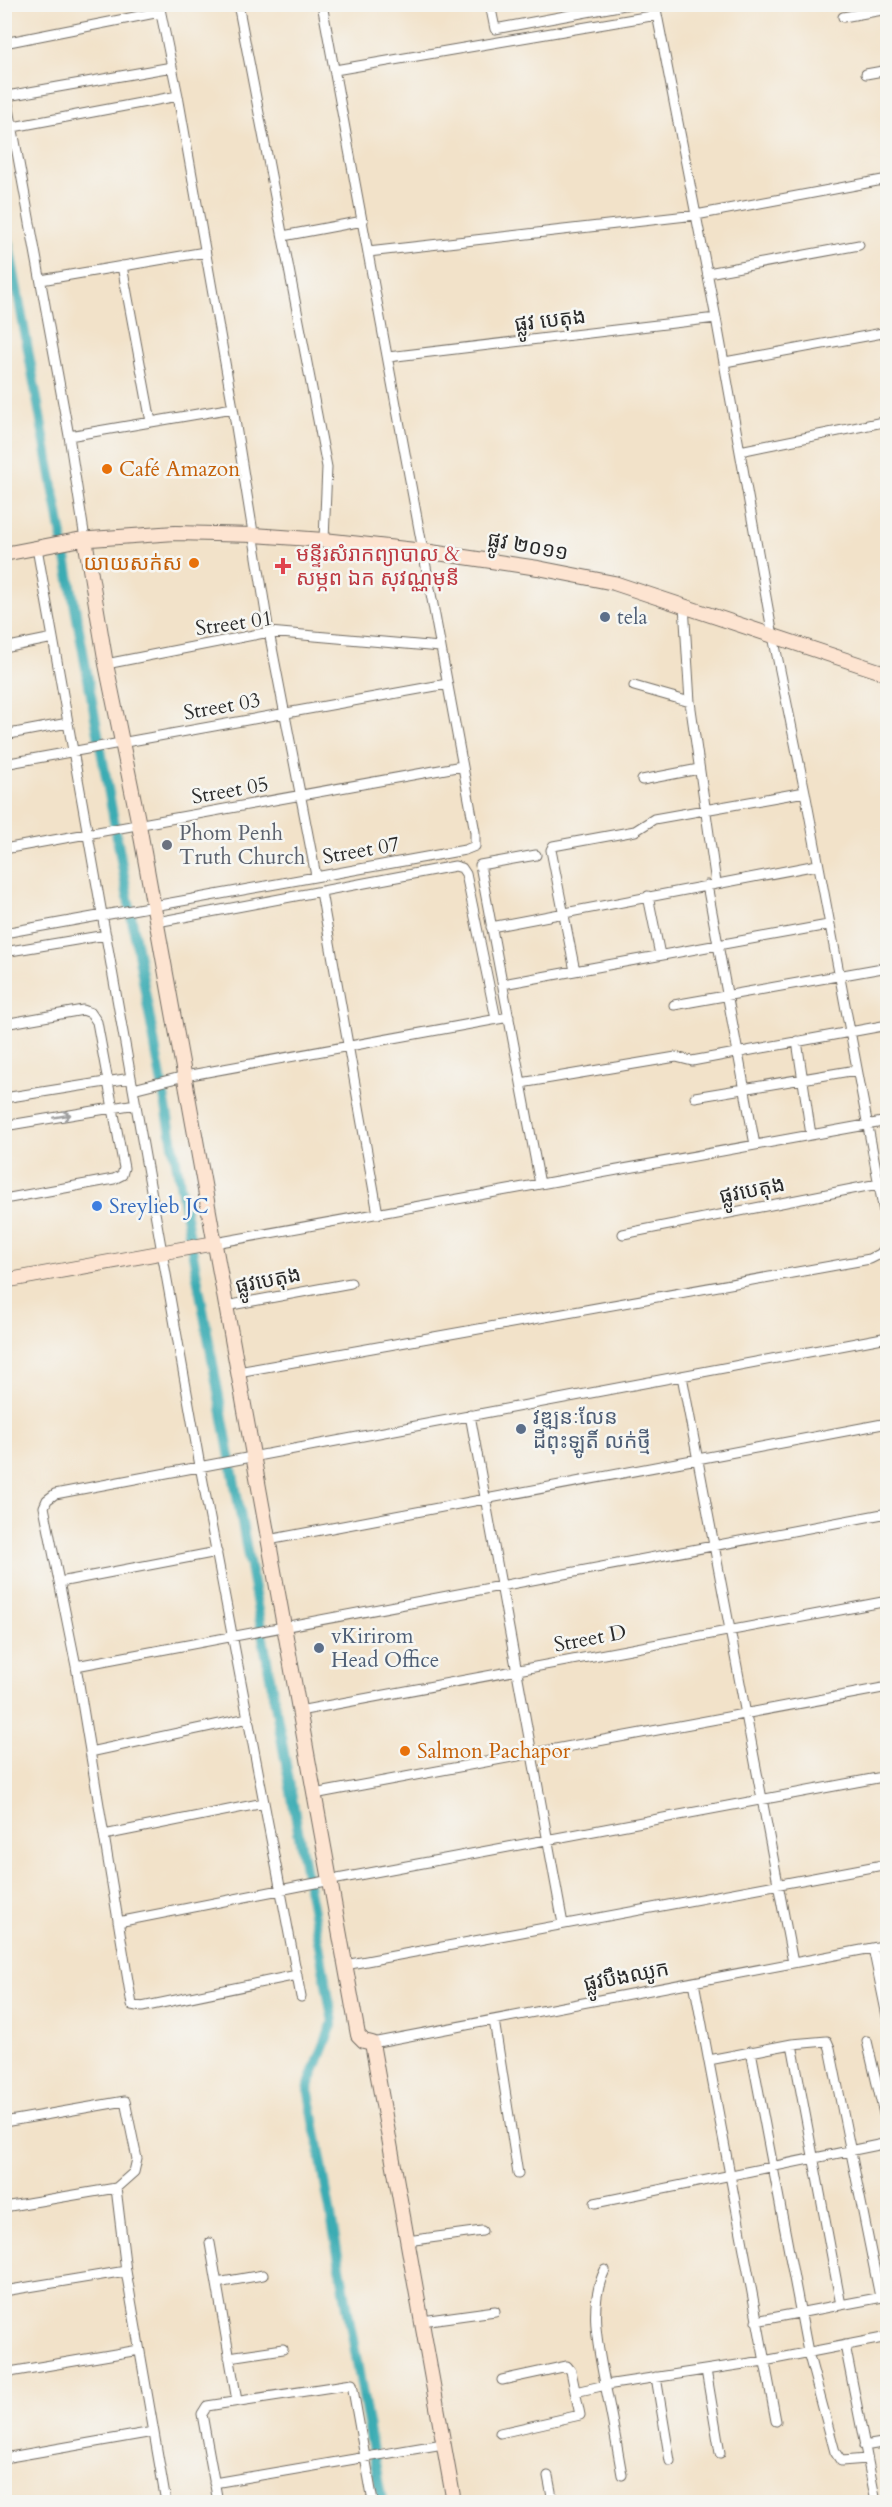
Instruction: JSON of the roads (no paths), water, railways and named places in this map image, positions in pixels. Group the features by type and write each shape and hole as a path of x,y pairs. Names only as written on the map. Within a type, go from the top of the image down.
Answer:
{"street":[{"path":"238,4 327,467 324,540"},
{"path":"322,4 462,766"},
{"path":"490,4 493,27 498,29 630,4"},
{"path":"656,4 708,273 773,636 805,792 828,924 888,1233"},
{"path":"4,43 159,8 178,96 233,408 269,632 316,876"},
{"path":"843,17 888,9"},
{"path":"335,70 657,15"},
{"path":"7,96 172,67"},
{"path":"866,75 888,70"},
{"path":"4,81 69,436 81,539 150,907 157,922 179,1078 210,1244 226,1306 250,1457 268,1540 281,1628 299,1711 327,1881 358,2035 364,2041 372,2043 454,2502"},
{"path":"13,128 178,96"},
{"path":"368,252 696,215 888,179"},
{"path":"283,236 363,221"},
{"path":"708,273 859,245"},
{"path":"41,280 205,252"},
{"path":"122,266 151,422"},
{"name":"ផ្លូវ បេតុង","path":"388,357 716,318"},
{"path":"724,362 888,332"},
{"path":"69,436 233,408"},
{"path":"740,451 888,421"},
{"name":"ផ្លូវ ២០១១","path":"4,554 81,539 175,533 324,540 424,551 538,568 614,583 888,674"},
{"path":"40,547 68,723 107,914 106,935 131,1078 138,1088 136,1104 166,1252 205,1466 217,1552 235,1636 264,1803 283,1889 301,1997"},
{"path":"684,605 690,702 704,809 717,945 755,1145"},
{"name":"Street 01","path":"106,664 269,632 440,647"},
{"path":"4,648 53,638"},
{"name":"Street 03","path":"4,764 447,684"},
{"path":"634,686 690,702"},
{"path":"4,735 68,723"},
{"name":"Street 05","path":"4,849 462,766"},
{"name":"Street 07","path":"4,933 465,850 475,846 475,832 462,766"},
{"path":"642,780 699,769"},
{"path":"575,971 551,850 553,846 635,831 654,819 805,792"},
{"path":"537,855 480,865 540,1184"},
{"path":"492,927 817,865"},
{"path":"157,922 455,866 462,868 466,874 496,1019"},
{"path":"321,892 378,1214"},
{"path":"648,896 660,956"},
{"path":"503,984 828,924"},
{"path":"4,952 106,935"},
{"path":"674,1005 888,967"},
{"path":"4,1024 83,1010 91,1014 97,1022 124,1168 122,1175 114,1179 4,1199"},
{"path":"138,1088 179,1078 509,1017"},
{"path":"521,1083 676,1057 692,1060 737,1053 888,1025"},
{"path":"797,1041 811,1135"},
{"path":"695,1097 856,1070"},
{"path":"4,1098 131,1078"},
{"path":"4,1126 136,1104"},
{"path":"4,1281 888,1121"},
{"name":"ផ្លូវបេតុង","path":"623,1234 888,1182"},
{"path":"238,1372 870,1259 880,1254 888,1245"},
{"name":"ផ្លូវបេតុង","path":"226,1306 351,1283"},
{"path":"297,1975 142,2007 132,2005 76,1666 44,1507 47,1500 55,1494 888,1337"},
{"path":"682,1376 793,1963"},
{"path":"470,1415 562,1924"},
{"path":"268,1540 888,1424"},
{"path":"76,1666 888,1513"},
{"path":"60,1582 217,1552"},
{"name":"Street D","path":"299,1711 888,1601"},
{"path":"314,1794 888,1687"},
{"path":"90,1752 248,1718"},
{"path":"118,1922 888,1776"},
{"path":"104,1835 264,1803"},
{"path":"345,1965 888,1864"},
{"name":"ផ្លូវបឹងឈូក","path":"372,2043 888,1945"},
{"path":"873,1948 888,2021"},
{"path":"694,1982 776,2421"},
{"path":"494,2020 518,2174"},
{"path":"708,2060 792,2044 827,2041 884,2296 756,2321"},
{"path":"867,2041 888,2131"},
{"path":"792,2044 841,2305"},
{"path":"751,2051 808,2352 836,2456 841,2461 867,2459"},
{"path":"4,2122 125,2101 137,2159 134,2172 116,2188 4,2207"},
{"path":"596,2203 888,2143"},
{"path":"116,2188 126,2271 166,2502"},
{"path":"407,2241 482,2231"},
{"path":"210,2243 237,2402"},
{"path":"604,2270 600,2280 595,2314 597,2339 622,2475"},
{"path":"4,2291 126,2271"},
{"path":"217,2283 262,2275"},
{"path":"422,2320 495,2311"},
{"path":"575,2391 764,2361 888,2337"},
{"path":"844,2345 876,2502"},
{"path":"229,2357 283,2349"},
{"path":"4,2373 139,2350"},
{"path":"500,2433 580,2415 571,2371 567,2366 502,2380"},
{"path":"706,2370 720,2453"},
{"path":"656,2377 670,2461"},
{"path":"218,2502 203,2410 207,2406 352,2384 368,2456 373,2502"},
{"path":"4,2458 153,2432"},
{"path":"864,2446 888,2442"},
{"path":"214,2483 443,2444"},
{"path":"548,2476 553,2502"}],"waterway":[{"path":"4,218 333,2022 308,2087 382,2502"}],"place":[{"name":"Café Amazon","path":"107,469"},
{"name":"យាយសក់ស","path":"194,563"},
{"name":"មន្ទីរសំរាកព្យាបាល & សម្ភព ឯក សុវណ្ណមុនី","path":"283,566"},
{"name":"tela","path":"605,617"},
{"name":"Phom Penh Truth Church","path":"167,845"},
{"name":"Sreylieb JC","path":"97,1206"},
{"name":"វឌ្ឍនៈលែន ដីពុះឡូតិ៍ លក់ថ្មី","path":"521,1429"},
{"name":"vKirirom Head Office","path":"319,1648"},
{"name":"Salmon Pachapor","path":"405,1751"}]}
